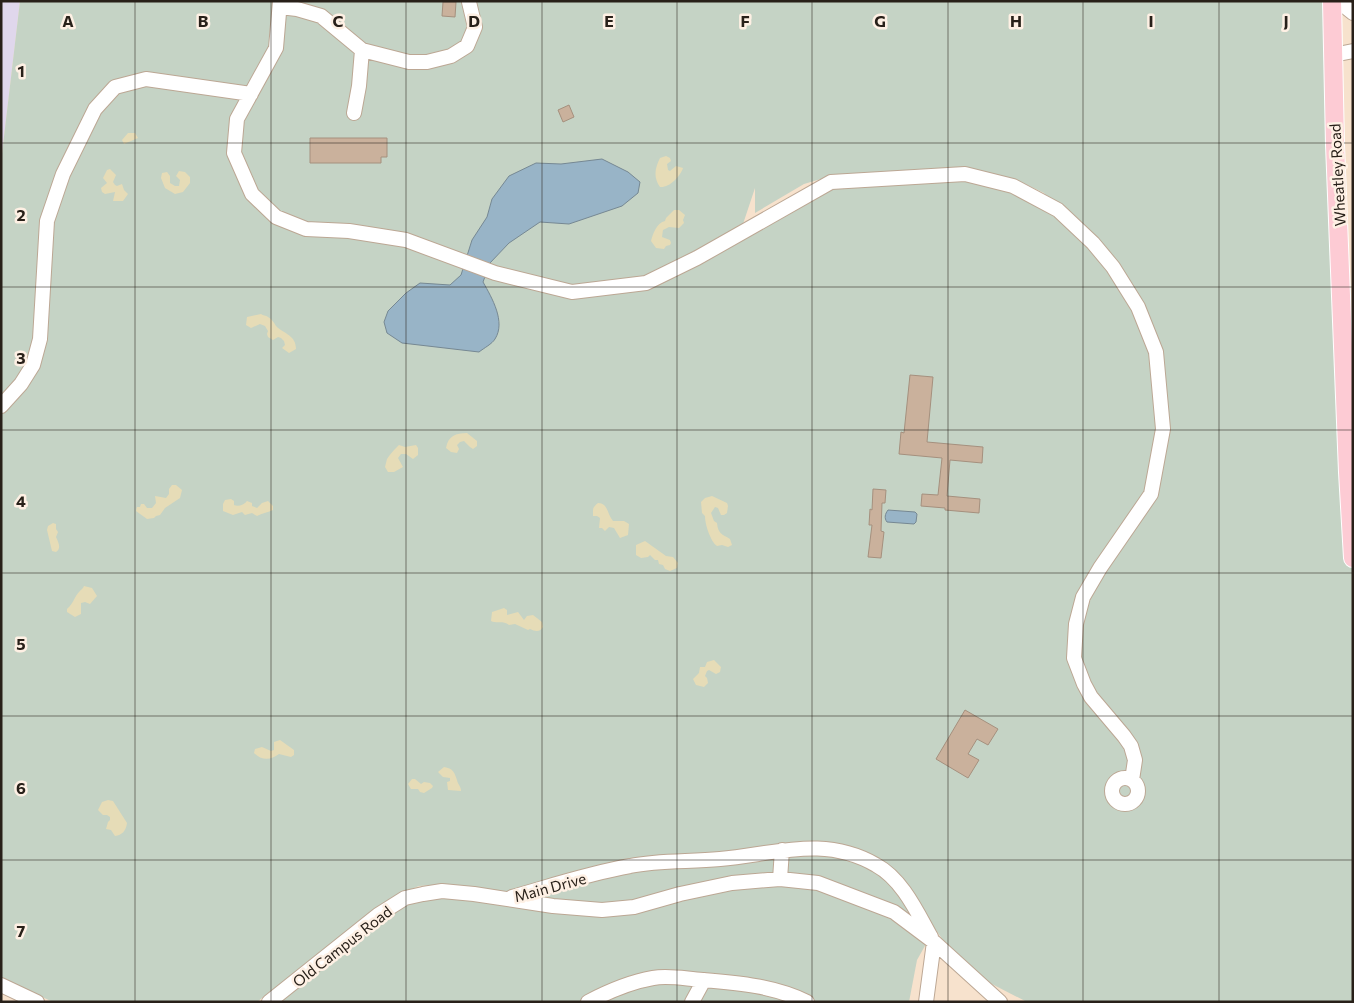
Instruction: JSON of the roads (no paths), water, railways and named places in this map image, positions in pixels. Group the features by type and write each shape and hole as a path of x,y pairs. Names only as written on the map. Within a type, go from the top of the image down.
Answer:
{"main road":[{"name":"Wheatley Road","path":"1332,1 1348,472 1353,558"}],"street":[{"path":"1338,1 1353,13"},
{"path":"469,2 475,27 467,46 451,56 427,62 409,62 362,50 321,16 280,4 276,48 236,119 234,153 252,194 276,217 306,229 349,231 406,240 495,273 572,292 646,283 697,258 831,182 965,174 1013,186 1058,210 1093,243 1113,267 1138,307 1156,352 1163,429 1150,494 1083,597 1076,624 1074,658 1084,684 1092,697 1131,746 1135,760 1132,780"},
{"path":"354,113 359,86 362,50"},
{"path":"1333,55 1353,51"},
{"path":"1,406 21,384 33,365 40,339 47,221 63,174 95,109 115,86 146,79 251,94"},
{"name":"Main Drive","path":"507,898 628,866 658,862 720,859 782,850 822,848 850,852 878,866 895,881 912,902 934,942"},
{"path":"780,879 782,850"},
{"name":"Main Drive","path":"507,898 553,906 602,910 634,907 680,894 732,883 780,879 818,883 894,912 934,942 1000,1002"},
{"name":"Old Campus Road","path":"269,1002 378,915 405,898 442,891 507,898"},
{"path":"926,1002 934,942"},
{"path":"588,1002 629,984 655,978 671,977 725,981 757,986 797,997 807,1002"},
{"path":"692,1002 704,980"},
{"path":"1,985 37,1002"}],"water":[{"path":"602,159 628,172 640,182 638,193 622,206 569,224 540,222 509,243 490,263 483,282 497,310 499,325 495,339 490,344 479,352 402,343 387,333 384,322 388,311 406,293 420,283 450,285 461,275 472,240 487,217 492,199 509,176 536,163 561,164"},
{"path":"888,510 915,512 917,514 916,522 914,524 887,522 885,516"}]}
